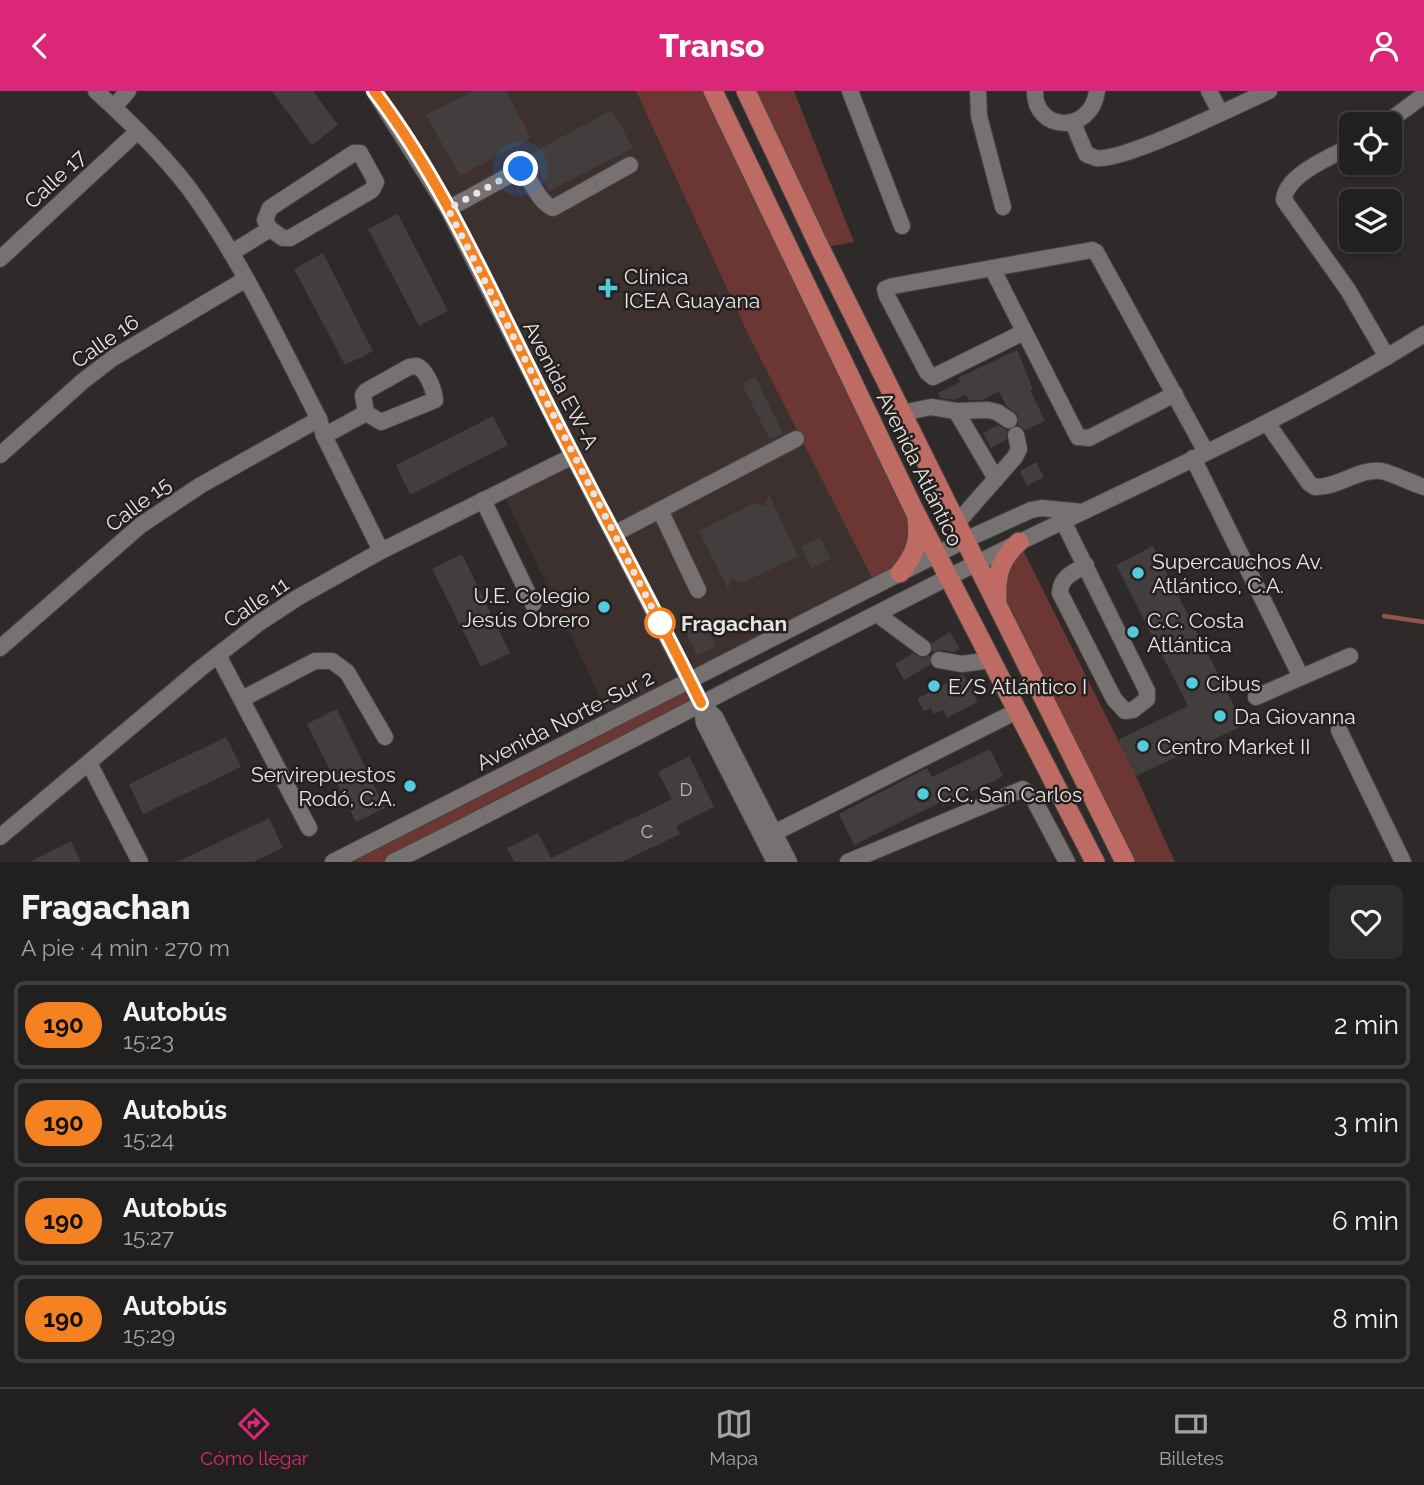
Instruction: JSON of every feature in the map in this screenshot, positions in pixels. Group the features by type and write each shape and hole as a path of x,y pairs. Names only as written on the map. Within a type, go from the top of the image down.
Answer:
{"main road":[{"name":"Avenida Atlántico","path":"713,91 915,512 1095,862"},
{"name":"Avenida Atlántico","path":"747,91 820,249 1125,862"},
{"path":"900,573 917,548 919,534 915,512"},
{"path":"998,604 996,586 1001,562 1019,543"}],"street":[{"path":"96,91 138,131 186,185 231,253 318,419 381,551"},
{"path":"114,107 128,91"},
{"path":"850,91 902,226"},
{"path":"978,91 978,116 1003,207"},
{"path":"1035,91 1043,114 1062,123 1073,123 1082,119 1095,102 1097,91"},
{"path":"1209,91 1220,112"},
{"path":"1073,123 1082,148 1086,154 1095,158 1136,149 1269,91"},
{"name":"Avenida EW-A","path":"377,92 448,209 701,703"},
{"path":"1401,112 1424,95"},
{"name":"Calle 17","path":"0,259 138,131"},
{"path":"360,152 376,182 372,190 290,238 283,238 270,229 265,220 270,208 354,153 360,152"},
{"path":"1339,153 1296,178 1286,190 1284,200 1348,290 1387,357"},
{"path":"448,209 521,169 547,205 553,208 630,165"},
{"path":"231,253 270,229"},
{"path":"1024,332 933,377 926,372 885,291 887,287 1092,250 1096,252 1175,394 1199,455 1301,677"},
{"path":"992,268 1075,433 1081,439 1089,438 1175,394"},
{"name":"Calle 16","path":"0,455 113,358 246,279"},
{"path":"393,862 949,577 1267,422 1424,334"},
{"path":"902,413 931,407 956,411 988,410 1009,419"},
{"path":"956,411 996,479"},
{"path":"324,436 366,413"},
{"name":"Calle 15","path":"0,648 150,519 201,485 318,419"},
{"path":"1267,422 1309,484 1315,487 1333,485 1363,474 1382,471 1424,487"},
{"path":"961,532 1019,449 1016,435"},
{"path":"614,534 796,439"},
{"name":"Calle 11","path":"0,837 218,655 297,598 381,551 573,456"},
{"path":"483,500 533,604"},
{"name":"Avenida Norte-Sur 2","path":"333,862 937,555 961,532 1042,508 1082,512"},
{"path":"660,510 698,590"},
{"path":"1063,521 1086,565 1147,691 1147,699 1133,710 1125,711 1114,699 1060,593 1060,584 1064,578 1086,565"},
{"path":"877,614 923,648"},
{"path":"218,655 309,828"},
{"path":"1255,697 1350,656"},
{"path":"939,660 962,664 991,660"},
{"path":"242,699 315,661 332,661 346,672 385,737"},
{"path":"701,703 704,723 741,806 775,862"},
{"path":"701,703 715,717 789,862"},
{"path":"774,832 1017,711"},
{"path":"1339,730 1404,862"},
{"path":"89,763 140,862"},
{"path":"848,862 1023,789 1032,796 1068,862"}],"shaded area":[{"path":"381,91 636,91 747,332 876,586 611,720 502,491 572,456"},
{"path":"636,91 713,91 915,512 917,548 876,586 747,332"},
{"path":"746,91 794,91 854,242 820,248"},
{"path":"1019,542 1136,776 1175,862 1125,862 996,586"},
{"path":"690,680 701,703 393,862 333,862"}],"building":[{"path":"272,91 313,91 338,125 312,145"},
{"path":"473,91 506,91 531,138 460,176 426,115"},
{"path":"612,110 633,148 549,191 530,154"},
{"path":"398,214 448,311 419,326 368,229"},
{"path":"323,253 373,351 345,365 294,269"},
{"path":"1017,350 1033,389 1030,390 1045,421 1025,430 1018,425 1018,415 1006,406 999,391 982,400 969,400 966,395 955,400 940,398 938,393 960,382 958,378"},
{"path":"755,377 783,433 770,440 742,384"},
{"path":"493,416 508,445 410,495 396,465"},
{"path":"998,425 1007,430 1006,440 991,448 983,433"},
{"path":"1036,462 1044,477 1027,486 1020,471"},
{"path":"769,495 798,556 742,583 732,579 728,589 699,531 755,503 764,506"},
{"path":"820,537 831,559 811,568 801,547"},
{"path":"1153,546 1244,725 1136,776 1118,740 1188,706 1116,565"},
{"path":"462,554 510,653 481,667 432,569"},
{"path":"704,624 716,646 697,655 686,632"},
{"path":"950,632 960,649 954,652 932,652 932,643"},
{"path":"913,653 921,658 930,656 930,665 904,680 895,664"},
{"path":"963,674 978,702 947,718 943,710 934,714 931,708 924,711 917,699"},
{"path":"337,709 385,808 356,822 307,724"},
{"path":"226,737 241,767 143,814 129,784"},
{"name":"C.C. San Carlos","path":"990,749 1003,776 943,806 941,802 854,845 839,814 927,768 932,777"},
{"path":"689,756 714,807 676,826 680,834 622,862 514,862 507,848 538,833 551,858 672,799 658,772"},
{"path":"269,818 283,848 253,862 177,862"},
{"path":"71,841 81,862 29,862"}],"waterway":[{"path":"1384,616 1424,622"}],"bus line":[{"name":"190","path":"374,91 427,173 467,244 701,703"}],"place":[{"name":"Clínica ICEA Guayana","path":"608,288"},
{"name":"Supercauchos Av. Atlántico, C.A.","path":"1138,573"},
{"name":"U.E. Colegio Jesús Obrero","path":"604,607"},
{"name":"Fragachan","path":"660,623"},
{"name":"C.C. Costa Atlántica","path":"1133,632"},
{"name":"Cibus","path":"1192,683"},
{"name":"E/S Atlántico I","path":"934,686"},
{"name":"Da Giovanna","path":"1220,716"},
{"name":"Centro Market II","path":"1143,746"},
{"name":"Servirepuestos Rodó, C.A.","path":"410,786"},
{"name":"C.C. San Carlos","path":"923,794"}],"route":[{"path":"521,169 448,209 664,631 660,623"}]}
